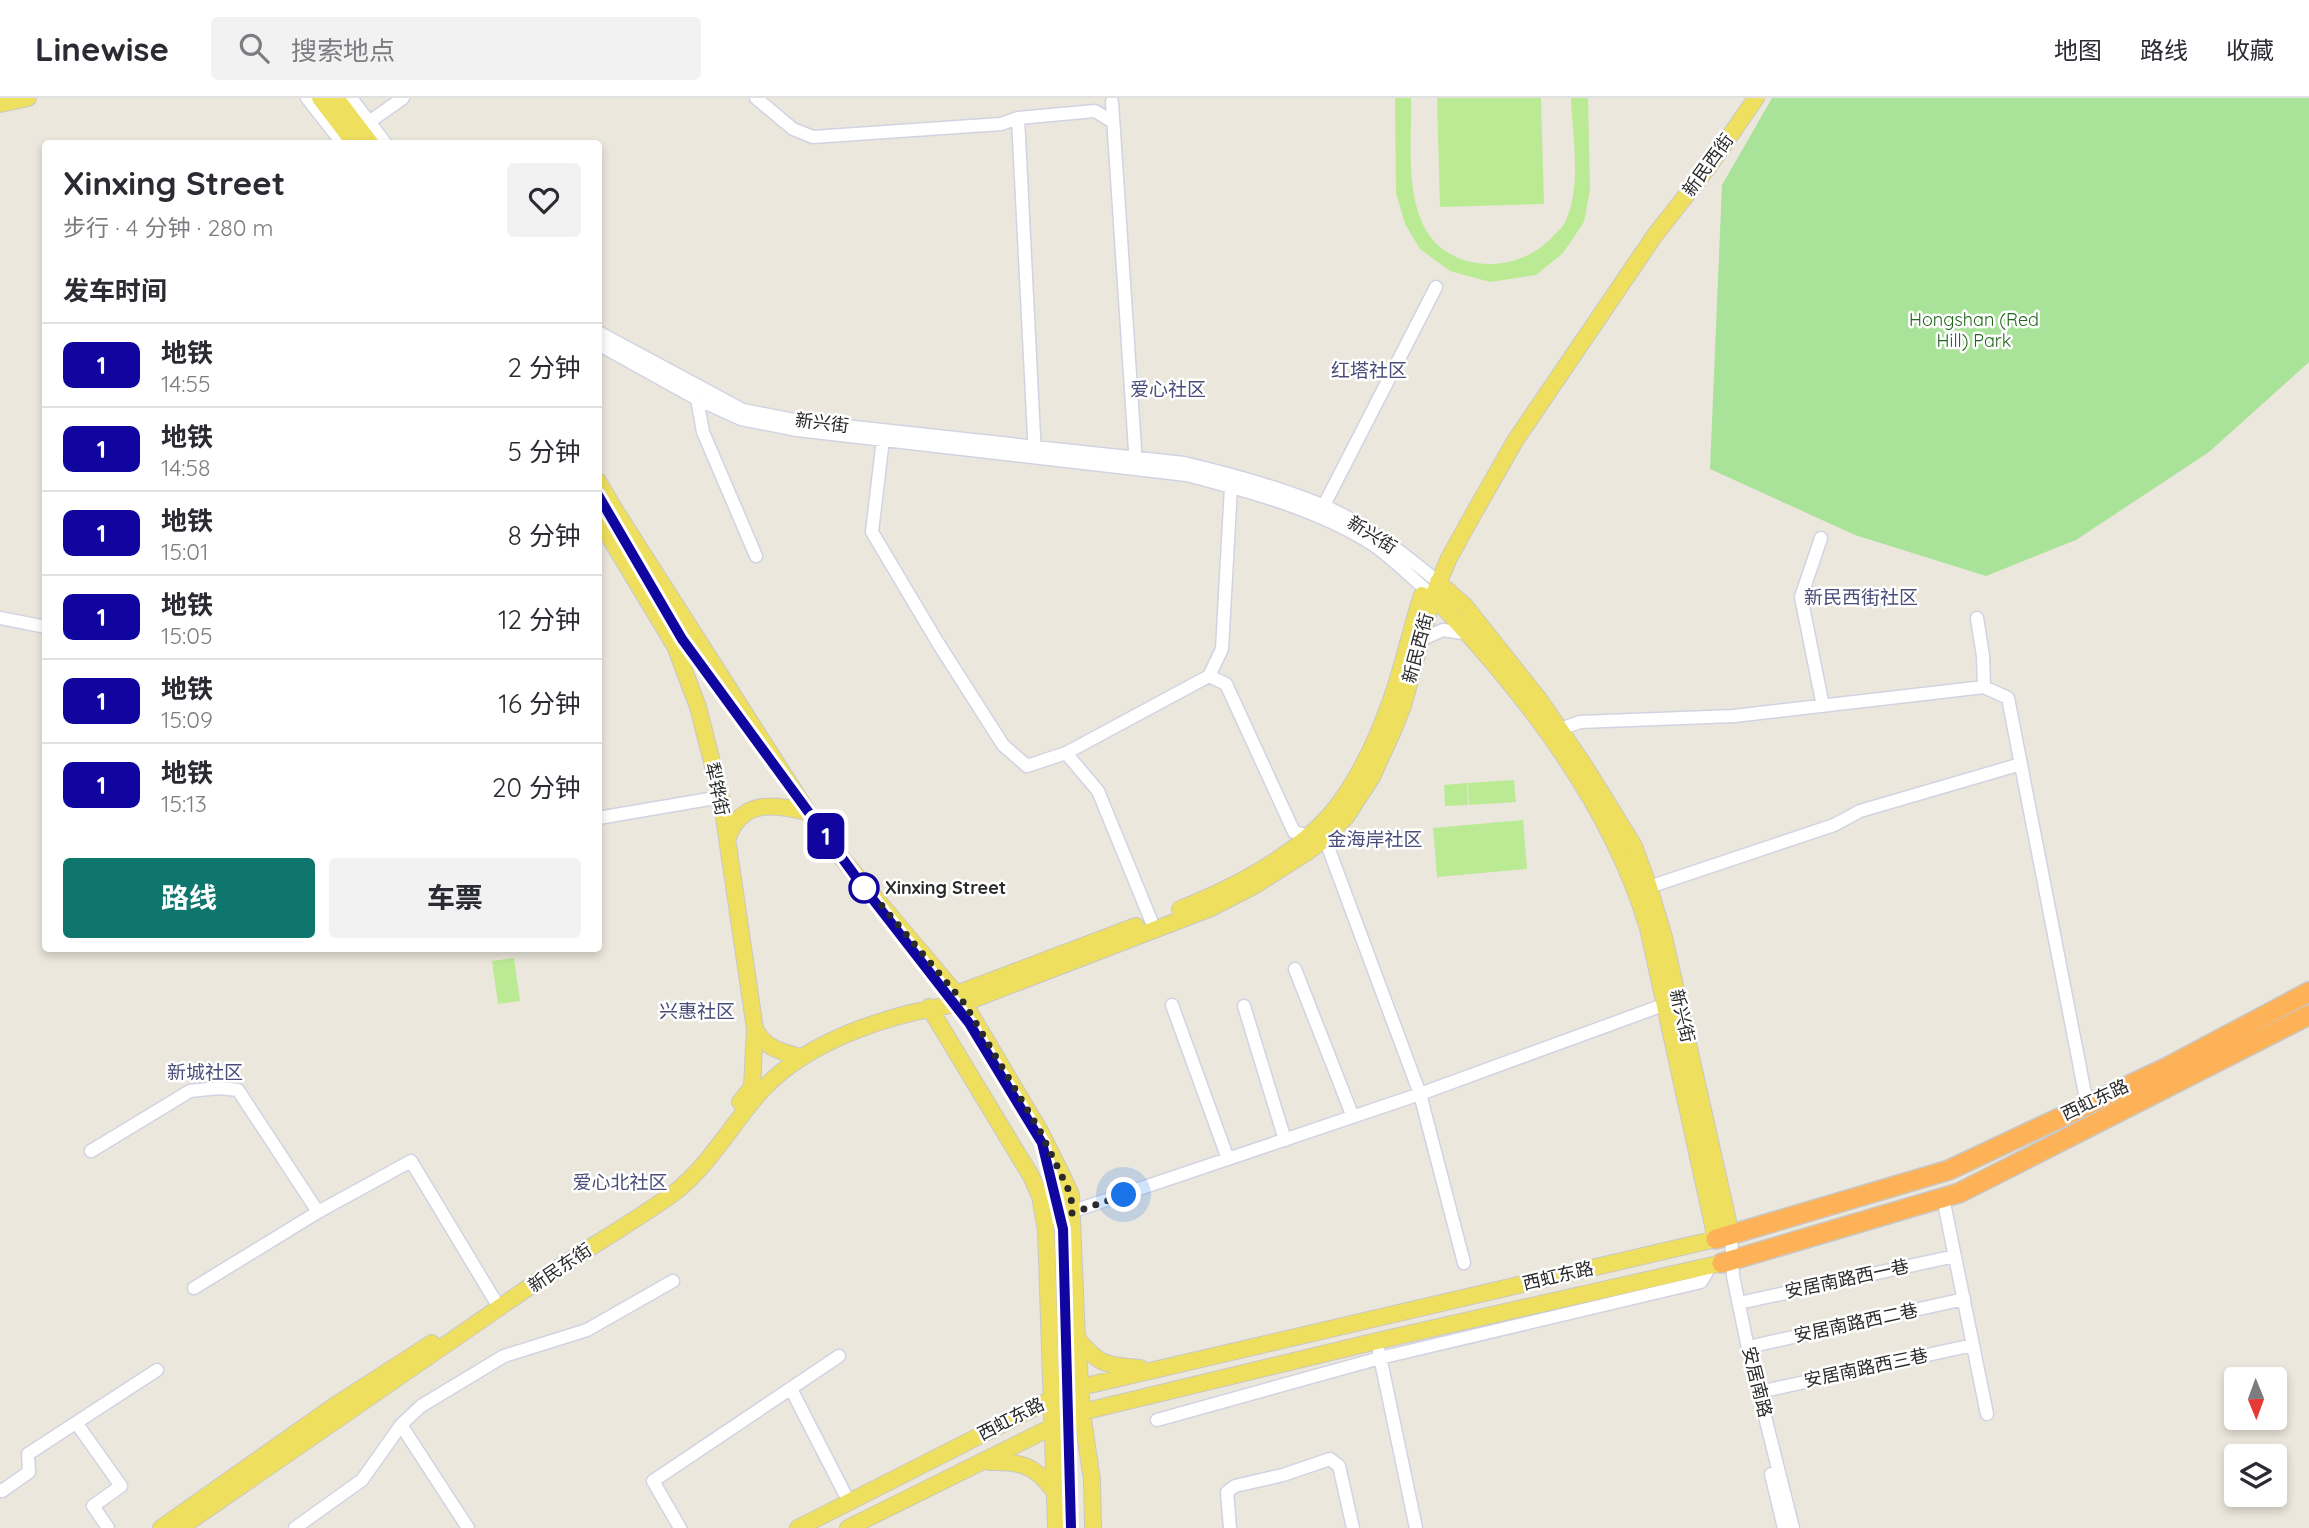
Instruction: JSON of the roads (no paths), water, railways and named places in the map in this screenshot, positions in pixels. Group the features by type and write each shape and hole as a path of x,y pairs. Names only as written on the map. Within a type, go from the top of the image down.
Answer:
{"highway":[{"name":"西虹东路","path":"1724,1236 1949,1170 2168,1067 2309,992"},
{"name":"西虹东路","path":"1721,1264 1959,1193 2309,1015"}],"main road":[{"path":"0,104 29,98"},
{"path":"320,98 341,140"},
{"path":"336,98 368,140"},
{"name":"新民西街","path":"1317,837 1345,795 1380,730 1457,520 1516,425 1646,232 1706,156 1744,98"},
{"name":"新民西街","path":"929,1007 960,999 1153,925 1211,908 1254,887 1346,817 1371,777 1403,706 1431,586 1516,442 1655,235 1710,165 1756,98"},
{"path":"602,488 823,836 960,999 1040,1131 1071,1195 1077,1338 1082,1412 1092,1480 1093,1528"},
{"name":"犁铧街","path":"602,525 675,646 698,707 721,797 755,1028"},
{"name":"新兴街","path":"1431,586 1547,733 1617,845 1637,891 1724,1236"},
{"name":"新兴街","path":"1431,586 1465,606 1539,699 1633,846 1664,937 1724,1236"},
{"path":"727,841 733,824 741,814 756,808 784,807 807,812"},
{"path":"929,1007 1031,1176 1040,1196 1044,1221 1056,1528"},
{"name":"新民东街","path":"161,1528 334,1406 542,1279 676,1191 702,1165 764,1088 800,1057 824,1044 929,1007"},
{"path":"755,1028 762,1042 775,1050 800,1057"},
{"name":"新民东街","path":"180,1528 645,1203 671,1182 695,1158 752,1087 755,1028"},
{"name":"西虹东路","path":"798,1528 1050,1400 1081,1388 1724,1236"},
{"name":"西虹东路","path":"848,1528 1082,1412 1721,1264"},
{"path":"1077,1338 1095,1359 1114,1366 1156,1370"},
{"path":"983,1462 1016,1461 1042,1474 1055,1491"}],"street":[{"path":"307,98 341,140"},
{"path":"351,98 383,140"},
{"path":"369,122 403,98"},
{"path":"756,98 793,129 813,137 1001,124 1018,118 1095,111 1113,122"},
{"path":"1112,102 1135,463"},
{"path":"1018,118 1035,453"},
{"path":"1321,511 1436,287"},
{"name":"新兴街","path":"602,334 743,410 799,421 1035,453"},
{"name":"新兴街","path":"602,346 697,399 741,419 797,430 883,439 1135,463 1184,463 1232,474 1382,539 1431,586"},
{"path":"697,399 703,432 756,556"},
{"path":"883,439 872,532 1003,745 1027,766 1066,753 1209,676 1222,649 1231,487"},
{"name":"新兴街","path":"1135,463 1321,511"},
{"path":"1821,538 1801,597 1822,706"},
{"path":"0,618 42,626"},
{"path":"1977,618 1983,656 1984,687"},
{"path":"1420,640 1443,631 1469,634"},
{"path":"1209,676 1226,684 1294,832 1317,837 1420,1094 1464,1264"},
{"path":"1560,729 1580,722 1734,716 1984,687 2008,698 2087,1104"},
{"path":"1066,753 1098,791 1153,925"},
{"path":"1649,887 1834,825 1860,811 2021,764"},
{"path":"602,817 721,797"},
{"path":"1295,969 1353,1117"},
{"path":"1044,1221 1420,1094 1666,1004"},
{"path":"1172,1005 1228,1160"},
{"path":"1244,1006 1286,1140"},
{"path":"91,1151 190,1091 219,1088 238,1090 318,1212"},
{"path":"194,1288 318,1212 411,1161 498,1306"},
{"path":"1943,1198 1987,1414"},
{"name":"安居南路","path":"1724,1236 1721,1264 1784,1528"},
{"name":"安居南路西一巷","path":"1739,1303 1955,1256"},
{"path":"1157,1420 1380,1358 1701,1282 1721,1264"},
{"name":"安居南路","path":"1721,1264 1733,1276 1793,1528"},
{"path":"295,1528 362,1480 401,1425 421,1406 504,1356 587,1330 673,1282"},
{"name":"安居南路西二巷","path":"1748,1347 1964,1299"},
{"path":"1377,1342 1416,1528"},
{"name":"安居南路西三巷","path":"1759,1392 1973,1345"},
{"path":"680,1528 653,1481 839,1356"},
{"path":"0,1490 29,1472 28,1454 157,1370"},
{"path":"790,1389 849,1502"},
{"path":"77,1424 121,1486 93,1506 108,1528"},
{"path":"401,1425 468,1528"},
{"path":"1230,1528 1227,1492 1234,1486 1283,1475 1330,1459 1339,1466 1353,1528"}],"metro line":[{"name":"1","path":"602,502 682,639 864,888 969,1023 1042,1143 1063,1229 1071,1528"}],"place":[{"name":"Xinxing Street","path":"864,888"}],"district":[{"name":"红塔社区","path":"1369,370"},
{"name":"爱心社区","path":"1168,389"},
{"name":"新民西街社区","path":"1861,597"},
{"name":"金海岸社区","path":"1375,839"},
{"name":"兴惠社区","path":"697,1011"},
{"name":"新城社区","path":"205,1072"},
{"name":"爱心北社区","path":"620,1182"}],"park label":[{"name":"Hongshan (Red Hill) Park","path":"1974,330"}]}
